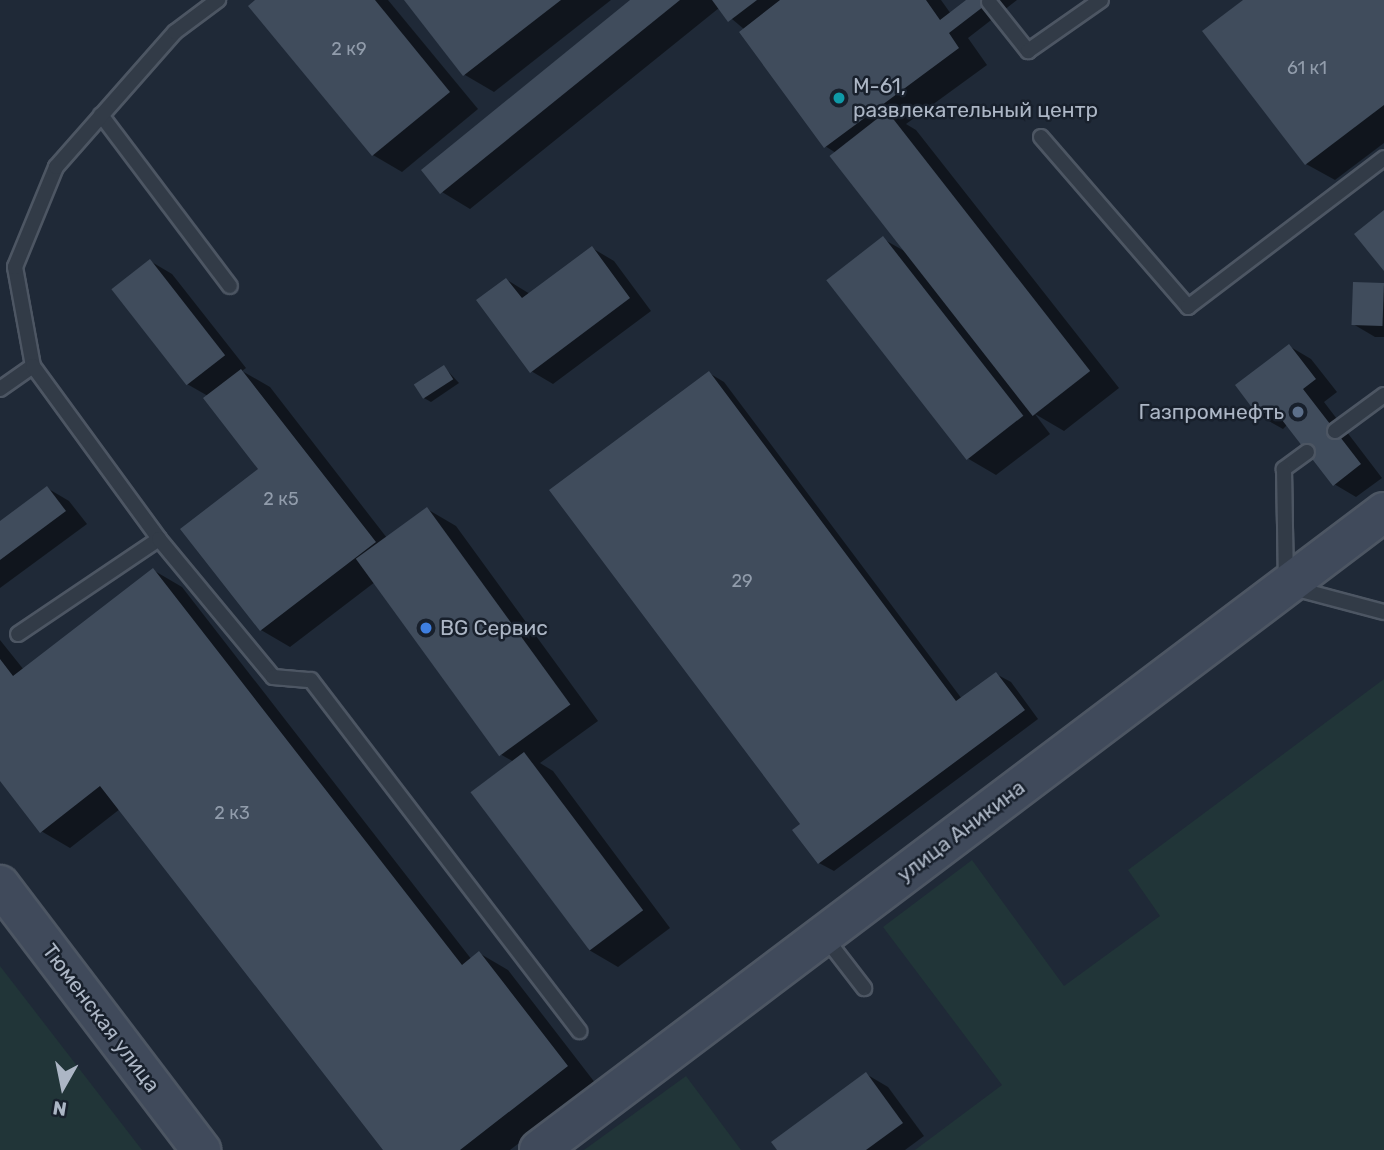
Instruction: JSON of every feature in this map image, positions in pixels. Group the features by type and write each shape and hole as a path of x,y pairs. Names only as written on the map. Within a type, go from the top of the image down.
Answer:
{"main road":[{"name":"улица Аникина","path":"539,1150 1384,512"},
{"name":"Тюменская улица","path":"0,885 201,1150"}],"lane":[{"path":"218,0 175,32 56,167 15,267 33,366 159,539 272,677 311,680 579,1031"},
{"path":"989,2 1028,51 1101,0"},
{"path":"101,115 230,286"},
{"path":"1041,137 1188,307 1384,158"},
{"path":"0,389 33,366"},
{"path":"1335,431 1384,395"},
{"path":"1307,452 1284,469 1286,586 1384,612"},
{"path":"18,634 159,539"},
{"path":"824,935 864,988"}],"green space":[{"path":"1384,679 1384,1150 915,1150 1002,1085 883,927 972,860 1064,986 1160,916 1128,870"},
{"path":"0,966 142,1150 0,1150"},
{"path":"686,1076 741,1150 584,1150"}],"building":[{"path":"255,0 375,0 450,92 372,156 248,6"},
{"path":"404,0 561,0 463,76"},
{"path":"630,0 680,0 440,194 421,170"},
{"path":"712,0 757,0 728,22"},
{"name":"M-61, развлекательный центр","path":"780,0 926,0 940,20 966,0 992,0 949,33 959,48 824,148 739,32"},
{"path":"1243,0 1384,0 1384,105 1305,165 1202,31"},
{"path":"887,111 1090,371 1033,416 829,156"},
{"path":"1384,210 1384,271 1354,234"},
{"path":"883,236 1023,416 967,460 826,280"},
{"path":"592,246 630,298 530,373 476,300 506,278 522,298"},
{"path":"150,259 225,355 186,385 111,289"},
{"path":"1353,282 1384,283 1382,326 1351,325"},
{"name":"Газпромнефть","path":"1289,344 1316,379 1303,389 1361,464 1333,486 1272,407 1259,417 1235,385"},
{"path":"444,365 453,379 423,399 414,385"},
{"path":"241,369 376,542 260,631 180,529 258,469 203,398"},
{"path":"709,371 956,701 996,672 1025,710 818,864 792,830 800,824 549,490"},
{"path":"47,486 66,511 0,560 0,521"},
{"path":"427,507 570,704 499,756 356,559"},
{"path":"153,568 462,965 479,951 568,1066 460,1150 383,1150 100,786 40,833 0,781 0,659 13,676"},
{"path":"524,752 643,910 590,950 470,792"},
{"path":"866,1072 903,1123 866,1150 777,1150 771,1142"}],"place":[{"name":"M-61, развлекательный центр","path":"839,98"},
{"name":"Газпромнефть","path":"1298,412"},
{"name":"BG Сервис","path":"426,628"}]}
